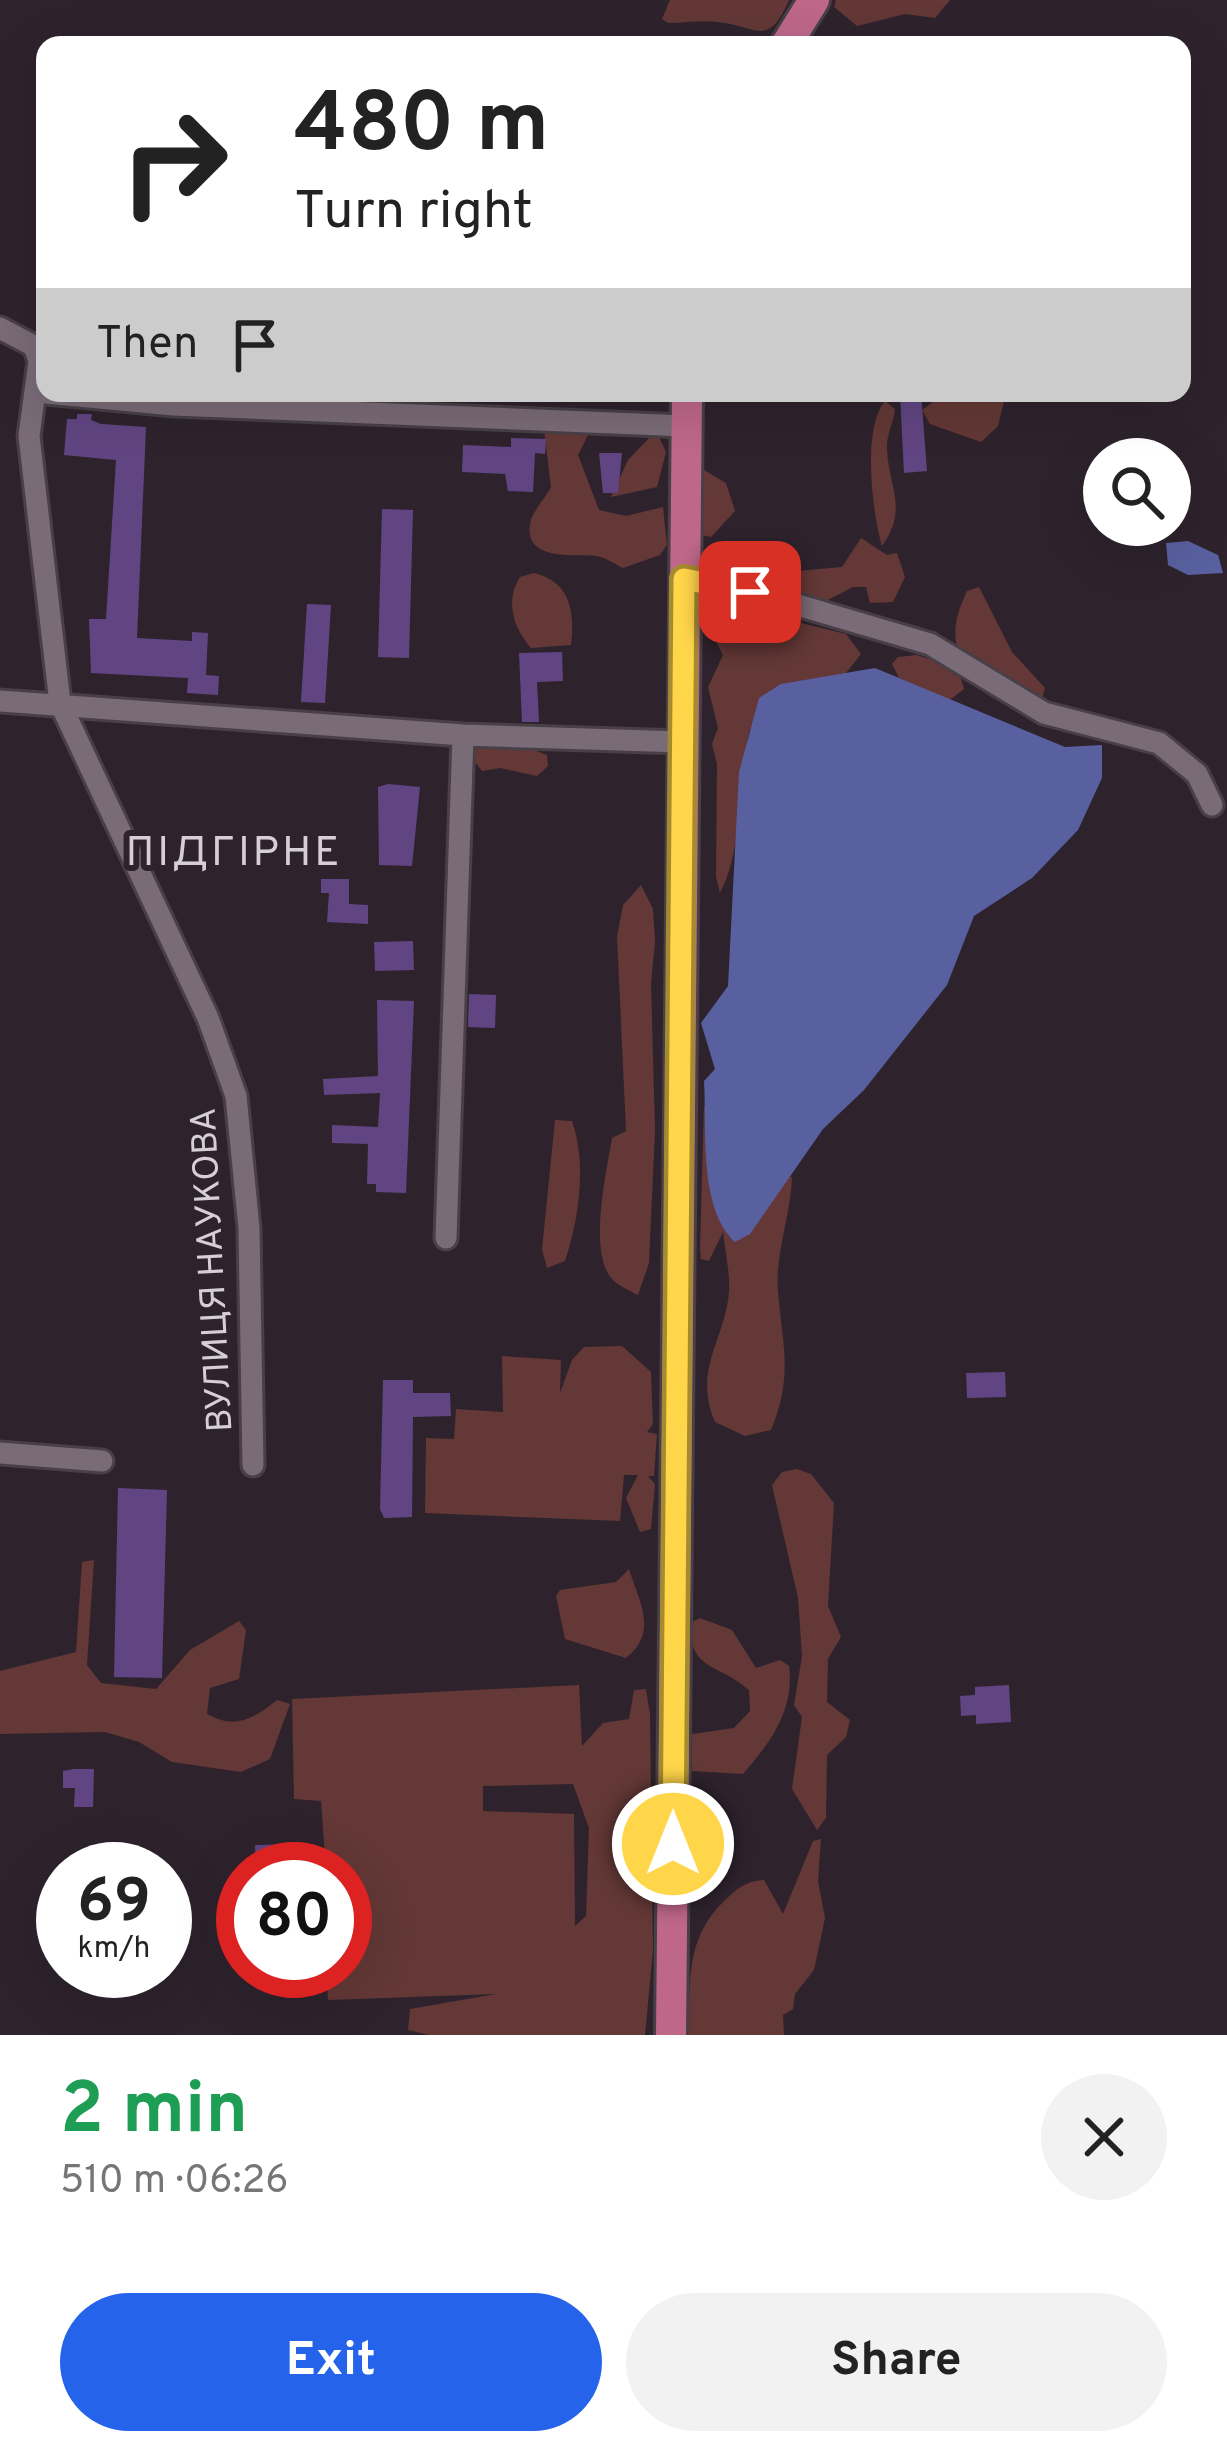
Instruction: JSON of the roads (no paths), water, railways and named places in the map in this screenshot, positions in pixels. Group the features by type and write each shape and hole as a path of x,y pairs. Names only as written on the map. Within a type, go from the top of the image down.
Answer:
{"highway":[{"path":"792,36 814,0"},
{"path":"671,2035 687,402"}],"street":[{"name":"ВУЛИЦЯ НАУКОВА","path":"0,328 34,346 36,356"},
{"name":"ВУЛИЦЯ НАУКОВА","path":"40,402 29,436 60,703 208,1018 236,1096 249,1228 253,1465"},
{"path":"146,402 686,426"},
{"path":"684,579 750,592 930,644 1044,713 1159,743 1197,774 1213,805"},
{"path":"0,701 464,735 682,742"},
{"path":"446,1238 464,735"},
{"path":"0,1453 102,1461"}],"water":[{"path":"1191,542 1218,555 1223,573 1188,575 1168,565 1166,546"},
{"path":"875,668 1065,747 1102,745 1102,778 1078,830 1032,878 974,916 947,985 864,1090 823,1129 750,1234 735,1242 723,1227 710,1189 704,1081 715,1069 701,1023 728,986 739,772 759,698 781,684"}],"district":[{"name":"ПІДГІРНЕ","path":"234,850"}]}
